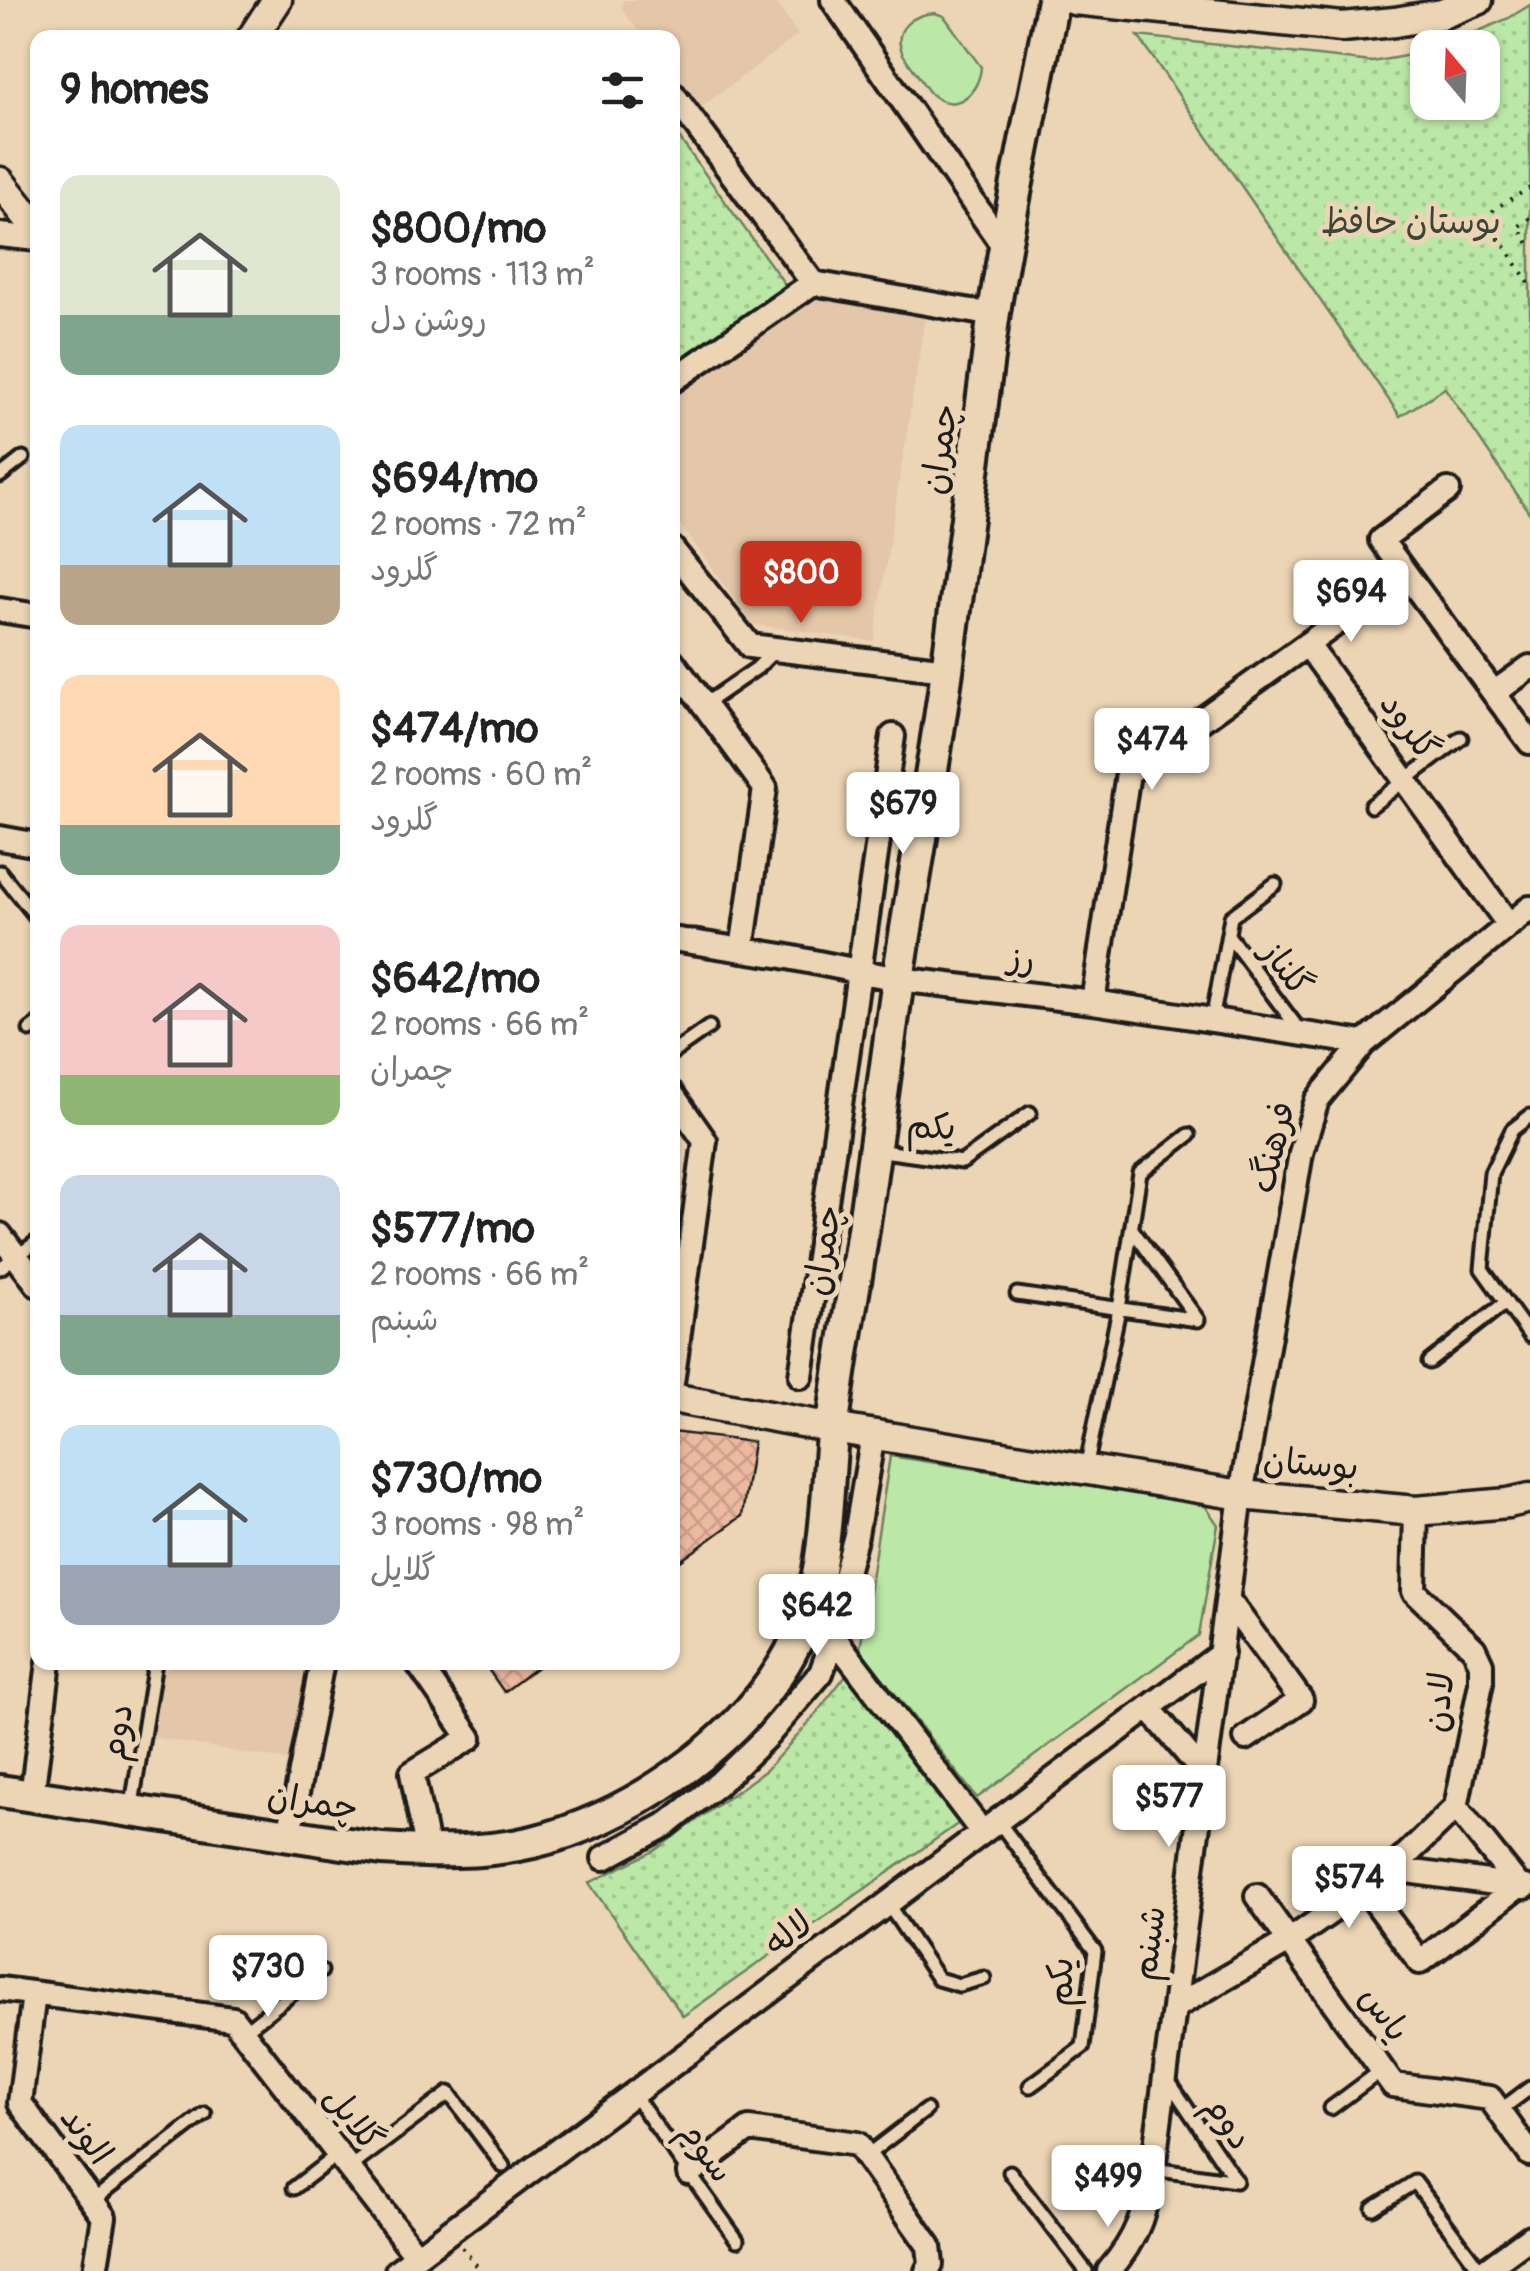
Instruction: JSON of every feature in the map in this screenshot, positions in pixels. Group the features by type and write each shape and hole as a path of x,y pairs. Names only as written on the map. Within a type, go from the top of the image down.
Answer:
{"main road":[{"name":"چمران","path":"0,1791 382,1849 442,1852 519,1844 586,1823 641,1797 677,1774 748,1713 787,1660 812,1604 823,1556 833,1428 947,670 994,315 1053,0"}],"street":[{"path":"257,30 277,0"},
{"path":"834,0 1006,250"},
{"path":"1074,0 1342,27 1442,14 1478,0"},
{"path":"680,104 813,282 994,315"},
{"path":"0,182 30,220"},
{"path":"0,235 30,238"},
{"path":"680,375 813,282"},
{"path":"1448,490 1381,540 1530,742"},
{"path":"680,559 750,646 947,670"},
{"path":"1092,1002 1128,773 1363,604"},
{"path":"0,610 30,615"},
{"name":"گلرود","path":"1308,644 1510,925"},
{"path":"1494,694 1530,667"},
{"path":"680,671 764,788 742,950"},
{"path":"801,1376 893,736"},
{"name":"فرهنگ","path":"1242,1494 1301,1152 1317,1100 1364,1044 1530,908"},
{"name":"رز","path":"680,941 898,979 1092,1002 1364,1044"},
{"path":"680,1105 705,1141 680,1324"},
{"path":"0,1235 8,1263 30,1279"},
{"name":"بوستان","path":"680,1399 1242,1494 1416,1511 1530,1498"},
{"path":"873,1434 856,1535 830,1632 990,1826"},
{"name":"شبنم","path":"1109,2271 1134,2238 1153,2169 1242,1494"},
{"name":"لادن","path":"1416,1511 1414,1591 1474,1648 1481,1664 1481,1683 1456,1807"},
{"path":"1228,1600 1301,1700 1246,1738"},
{"path":"604,1858 668,1823 719,1783 821,1673 834,1637"},
{"name":"لاله","path":"397,2271 1222,1652"},
{"path":"32,1796 48,1670"},
{"path":"290,1835 321,1670"},
{"path":"423,1670 470,1738 412,1773 428,1852"},
{"path":"1150,1708 1206,1776"},
{"path":"1175,2007 1290,1941 1392,1870 1456,1807 1525,1887"},
{"path":"1392,1870 1525,1887"},
{"path":"1365,1888 1420,1962 1525,1887"},
{"name":"یاس","path":"1257,1896 1393,2084 1490,2098 1500,2111"},
{"path":"0,1990 234,2019 243,2032"},
{"name":"الوند","path":"34,1994 20,2103 104,2217 94,2271"},
{"name":"گلایل","path":"243,2032 417,2256"},
{"path":"1500,2111 1530,2154"},
{"path":"690,2173 749,2129 858,2144 929,2246 931,2264 927,2271"},
{"path":"1482,2271 1530,2237"}],"lane":[{"path":"0,476 23,458"},
{"path":"705,704 776,649"},
{"path":"1371,806 1461,738"},
{"path":"0,872 30,909"},
{"name":"گلناز","path":"1212,1020 1231,916 1275,884"},
{"name":"گلناز","path":"1228,935 1302,1034"},
{"path":"680,1047 709,1027"},
{"name":"یکم","path":"875,1150 962,1162 1030,1113"},
{"path":"1530,1116 1512,1130 1491,1173 1482,1268 1530,1336"},
{"path":"1086,1468 1120,1309 1140,1172 1189,1135"},
{"path":"1018,1294 1198,1320 1132,1228"},
{"path":"8,1263 30,1247"},
{"path":"1430,1362 1506,1302"},
{"path":"1519,1321 1530,1312"},
{"name":"دوم","path":"131,1810 154,1670"},
{"name":"یکم","path":"990,1826 1095,1951 1083,2048 1030,2086"},
{"path":"887,1903 938,1979 958,1985 984,1978"},
{"path":"243,2032 321,1972"},
{"path":"1331,2108 1382,2070"},
{"name":"دوم","path":"1153,2169 1236,2181 1164,2074"},
{"path":"1500,2111 1530,2088"},
{"path":"294,2188 344,2161 449,2093 504,2166"},
{"name":"سوم","path":"632,2094 737,2240"},
{"path":"866,2156 926,2110"},
{"name":"الوند","path":"92,2201 206,2114"},
{"path":"1010,2172 1086,2271"},
{"path":"1374,2208 1415,2182 1482,2271"}],"path":[{"path":"1530,188 1494,210 1490,218 1530,285"},
{"path":"1530,218 1518,227 1530,245"},
{"path":"450,2231 480,2271"}],"shaded area":[{"path":"623,0 774,0 798,35 696,111 680,89 680,30 638,30 621,8"},
{"path":"814,290 926,311 874,641 752,624 680,524 680,384"},
{"path":"164,1670 314,1670 298,1762 146,1736 155,1677"}],"green space":[{"name":"بوستان حافظ","path":"1530,5 1530,514 1445,388 1400,416 1138,36 1372,62 1410,55 1410,120 1500,120 1500,30 1481,30"},
{"path":"935,13 944,16 981,67 971,93 957,102 940,100 931,94 900,45 906,24"},
{"path":"680,139 789,290 680,368"},
{"path":"890,1456 1204,1504 1218,1525 1199,1635 977,1798 860,1649"},
{"path":"846,1675 959,1823 683,2016 589,1883 654,1851 766,1770"}],"building":[{"path":"680,1433 753,1442 742,1516 680,1561"},
{"path":"489,1670 533,1670 504,1692"}]}
